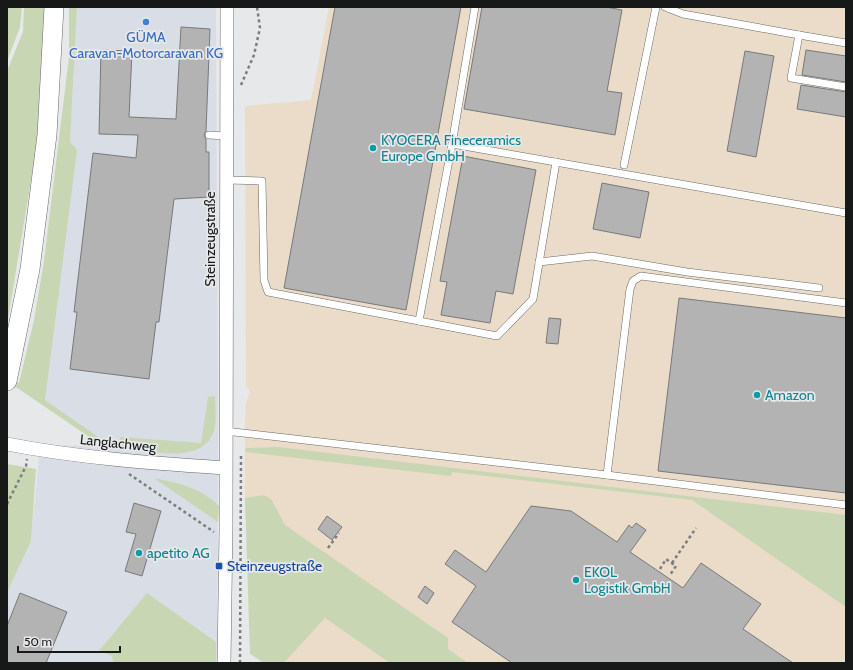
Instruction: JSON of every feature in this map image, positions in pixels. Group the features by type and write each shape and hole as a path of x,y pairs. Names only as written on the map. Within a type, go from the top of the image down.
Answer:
{"main road":[{"path":"7,381 30,269 47,135 54,7"}],"street":[{"name":"Steinzeugstraße","path":"224,663 226,540 225,431 227,7"},
{"name":"Langlachweg","path":"7,444 47,451 226,468"}],"lane":[{"path":"419,321 452,144 475,7"},
{"path":"624,165 656,7"},
{"path":"665,7 683,14 846,43"},
{"path":"798,35 791,78 846,87"},
{"path":"209,136 226,136"},
{"path":"452,144 846,213"},
{"path":"226,180 262,181 264,280 268,292 497,336 533,299 556,162"},
{"path":"539,262 592,256 687,272 819,288"},
{"path":"607,475 630,288 633,281 641,276 846,303"},
{"path":"225,431 607,475 846,505"}],"path":[{"path":"241,86 254,55 260,28 258,7"},
{"path":"116,458 128,474 226,540"},
{"path":"7,504 26,466"},
{"path":"672,562 696,528"},
{"path":"328,548 339,533"},
{"path":"660,569 666,559 672,562 676,566 670,575"}],"shaded area":[{"path":"77,7 216,7 218,445 217,663 7,663 7,593 31,541 40,445 109,446 45,400 70,142"},
{"path":"329,7 846,7 846,663 284,663 325,618 248,543 245,510 245,422 246,403 250,392 246,386 245,106 311,100"}],"green space":[{"path":"7,7 22,7 20,27 7,61"},
{"path":"24,7 46,7 37,144 7,325 7,71 23,32"},
{"path":"69,7 77,7 70,142 77,150 45,400 111,446 101,445 7,381 7,375 19,383 34,320 44,261 69,57"},
{"path":"215,396 216,418 214,430 208,441 198,449 173,454 120,447 120,437 201,443 208,397"},
{"path":"278,447 846,515 846,607 692,500 452,472 451,476 245,452 246,448"},
{"path":"7,464 36,469 31,541 7,593"},
{"path":"154,478 181,484 205,495 219,506 218,522"},
{"path":"264,495 271,499 285,525 448,638 448,649 468,663 390,663 325,618 284,663 264,663 250,654 245,498"},
{"path":"147,593 216,642 216,663 114,663 112,656 99,651"}],"building":[{"name":"KYOCERA Fineceramics Europe GmbH","path":"335,7 461,7 406,310 284,288"},
{"path":"482,7 606,7 622,10 607,91 622,93 615,135 464,109"},
{"path":"181,27 210,29 206,131 204,135 206,139 206,152 209,152 209,197 174,199 159,322 156,322 149,379 70,369 77,312 74,312 93,153 136,158 138,135 99,134 101,50 132,51 129,117 176,119"},
{"path":"806,50 846,56 846,82 802,75"},
{"path":"745,51 774,56 756,157 727,151"},
{"path":"801,85 846,92 846,117 797,109"},
{"path":"463,156 536,170 513,294 496,291 490,323 441,315 447,282 440,281"},
{"path":"602,183 649,192 640,238 593,229"},
{"name":"Amazon","path":"679,298 846,318 846,493 658,471"},
{"path":"549,318 561,319 558,344 546,343"},
{"name":"apetito AG","path":"134,503 161,511 142,576 125,571 136,534 126,532"},
{"name":"EKOL Logistik GmbH","path":"531,506 571,511 617,542 629,525 632,528 636,523 646,530 630,552 683,588 701,563 761,604 743,629 793,663 512,663 452,622 476,586 445,564 455,550 486,572"},
{"path":"327,516 342,527 332,540 318,529"},
{"path":"425,586 434,593 427,604 418,597"},
{"path":"20,593 67,612 46,663 7,663 7,626"}],"place":[{"name":"GÜMA Caravan-Motorcaravan KG","path":"146,22"},
{"name":"KYOCERA Fineceramics Europe GmbH","path":"373,148"},
{"name":"Amazon","path":"757,395"},
{"name":"apetito AG","path":"139,553"},
{"name":"Steinzeugstraße","path":"219,566"},
{"name":"EKOL Logistik GmbH","path":"576,580"}]}
